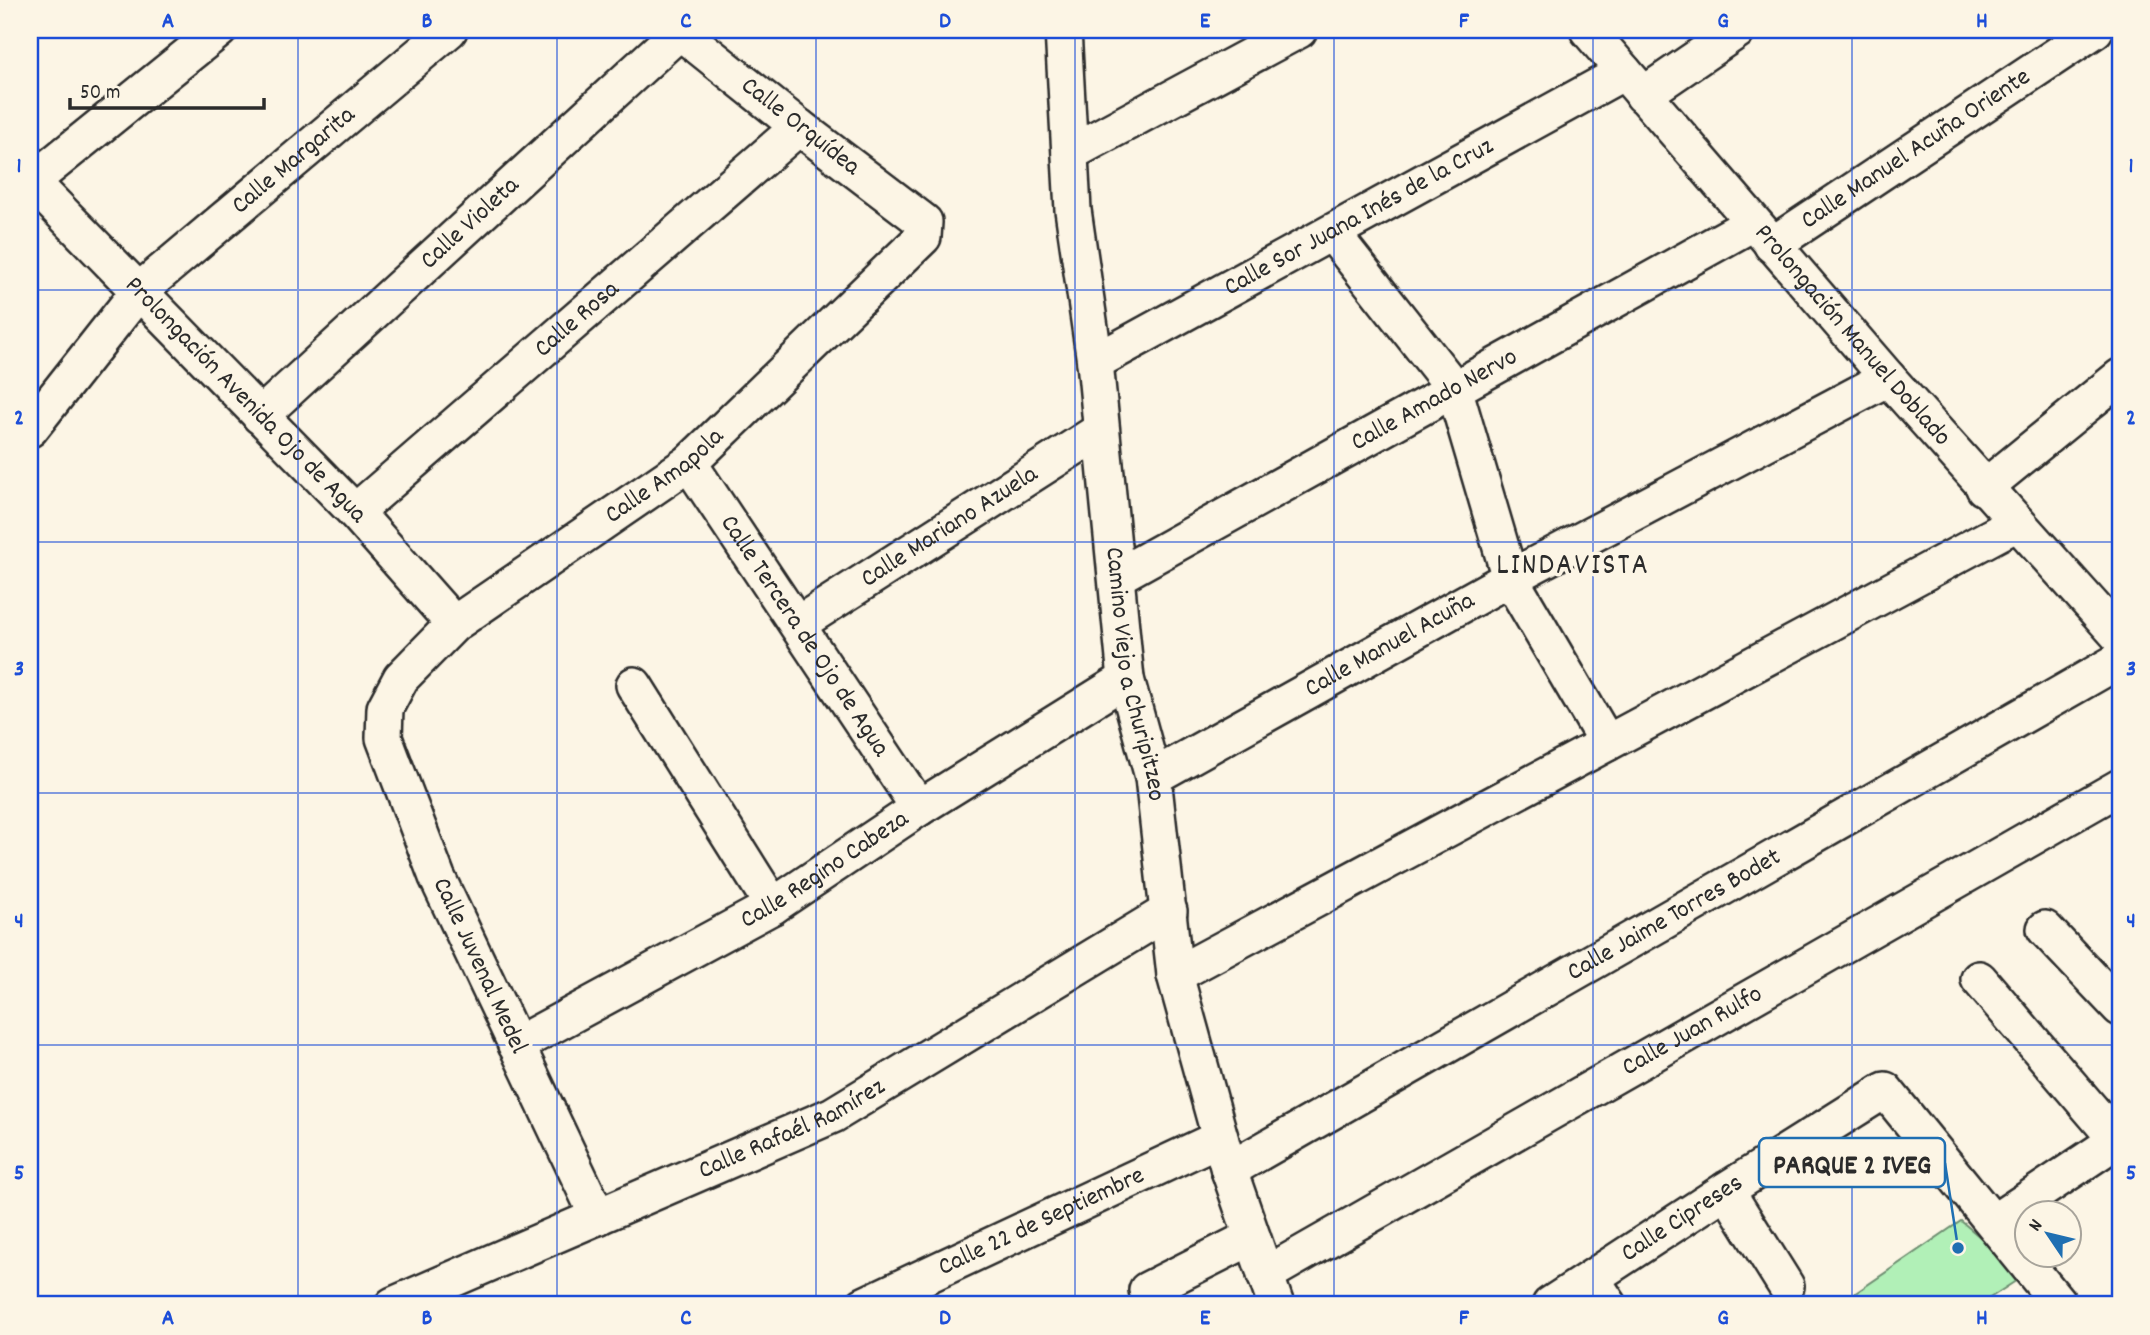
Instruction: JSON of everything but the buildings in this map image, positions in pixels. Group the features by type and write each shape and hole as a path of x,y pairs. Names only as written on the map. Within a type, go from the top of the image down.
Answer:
{"street":[{"path":"30,181 219,30"},
{"name":"Calle Margarita","path":"30,427 139,291 449,30"},
{"name":"Camino Viejo a Churipitzeo","path":"1063,30 1073,209 1095,362 1126,679 1153,777 1175,975 1225,1154 1270,1290"},
{"path":"1070,153 1299,30"},
{"name":"Prolongación Manuel Doblado","path":"1588,30 1984,488 2120,637"},
{"name":"Calle Sor Juana Inés de la Cruz","path":"1095,362 1332,233 1738,30"},
{"name":"Calle Manuel Acuña Oriente","path":"1762,234 2095,30"},
{"name":"Calle Orquídea","path":"679,31 924,222"},
{"name":"Calle Violeta","path":"260,416 679,31"},
{"name":"Calle Rosa","path":"355,512 799,127"},
{"name":"Prolongación Avenida Ojo de Agua","path":"30,181 355,512 454,624"},
{"name":"Calle Amapola","path":"385,708 401,678 454,624 689,463 923,237 924,222"},
{"path":"1332,233 1454,388 1510,578 1607,743"},
{"name":"Calle Amado Nervo","path":"1118,576 1454,388 1762,234"},
{"path":"1984,488 2120,377"},
{"name":"Calle Manuel Acuña","path":"1153,777 1510,578 1888,378"},
{"name":"Calle Mariano Azuela","path":"799,624 1101,430"},
{"name":"Calle Tercera de Ojo de Agua","path":"689,463 799,624 919,808"},
{"path":"1175,975 2017,523"},
{"name":"Calle Jaime Torres Bodet","path":"1225,1154 2120,660"},
{"name":"Calle Regino Cabeza","path":"516,1045 773,906 919,808 1126,679"},
{"path":"634,685 773,906"},
{"name":"Calle Juvenal Medel","path":"385,708 384,738 437,877 598,1217"},
{"name":"Calle Juan Rulfo","path":"1270,1290 2120,787"},
{"name":"Calle Rafaél Ramírez","path":"411,1301 833,1115 1168,911"},
{"path":"2045,929 2120,1008"},
{"path":"1979,979 2117,1140 1994,1222 2060,1305"},
{"name":"Calle Cipreses","path":"1550,1305 1601,1292 1726,1190 1885,1090 1994,1222"},
{"name":"Calle 22 de Septiembre","path":"863,1305 1225,1154"},
{"path":"1726,1190 1786,1286"},
{"path":"1147,1290 1252,1237"}],"green space":[{"path":"1961,1221 2025,1275 1979,1305 1838,1305"}],"place":[{"name":"PARQUE 2 IVEG","path":"1958,1248"}],"district":[{"name":"LINDAVISTA","path":"1573,567"}]}
